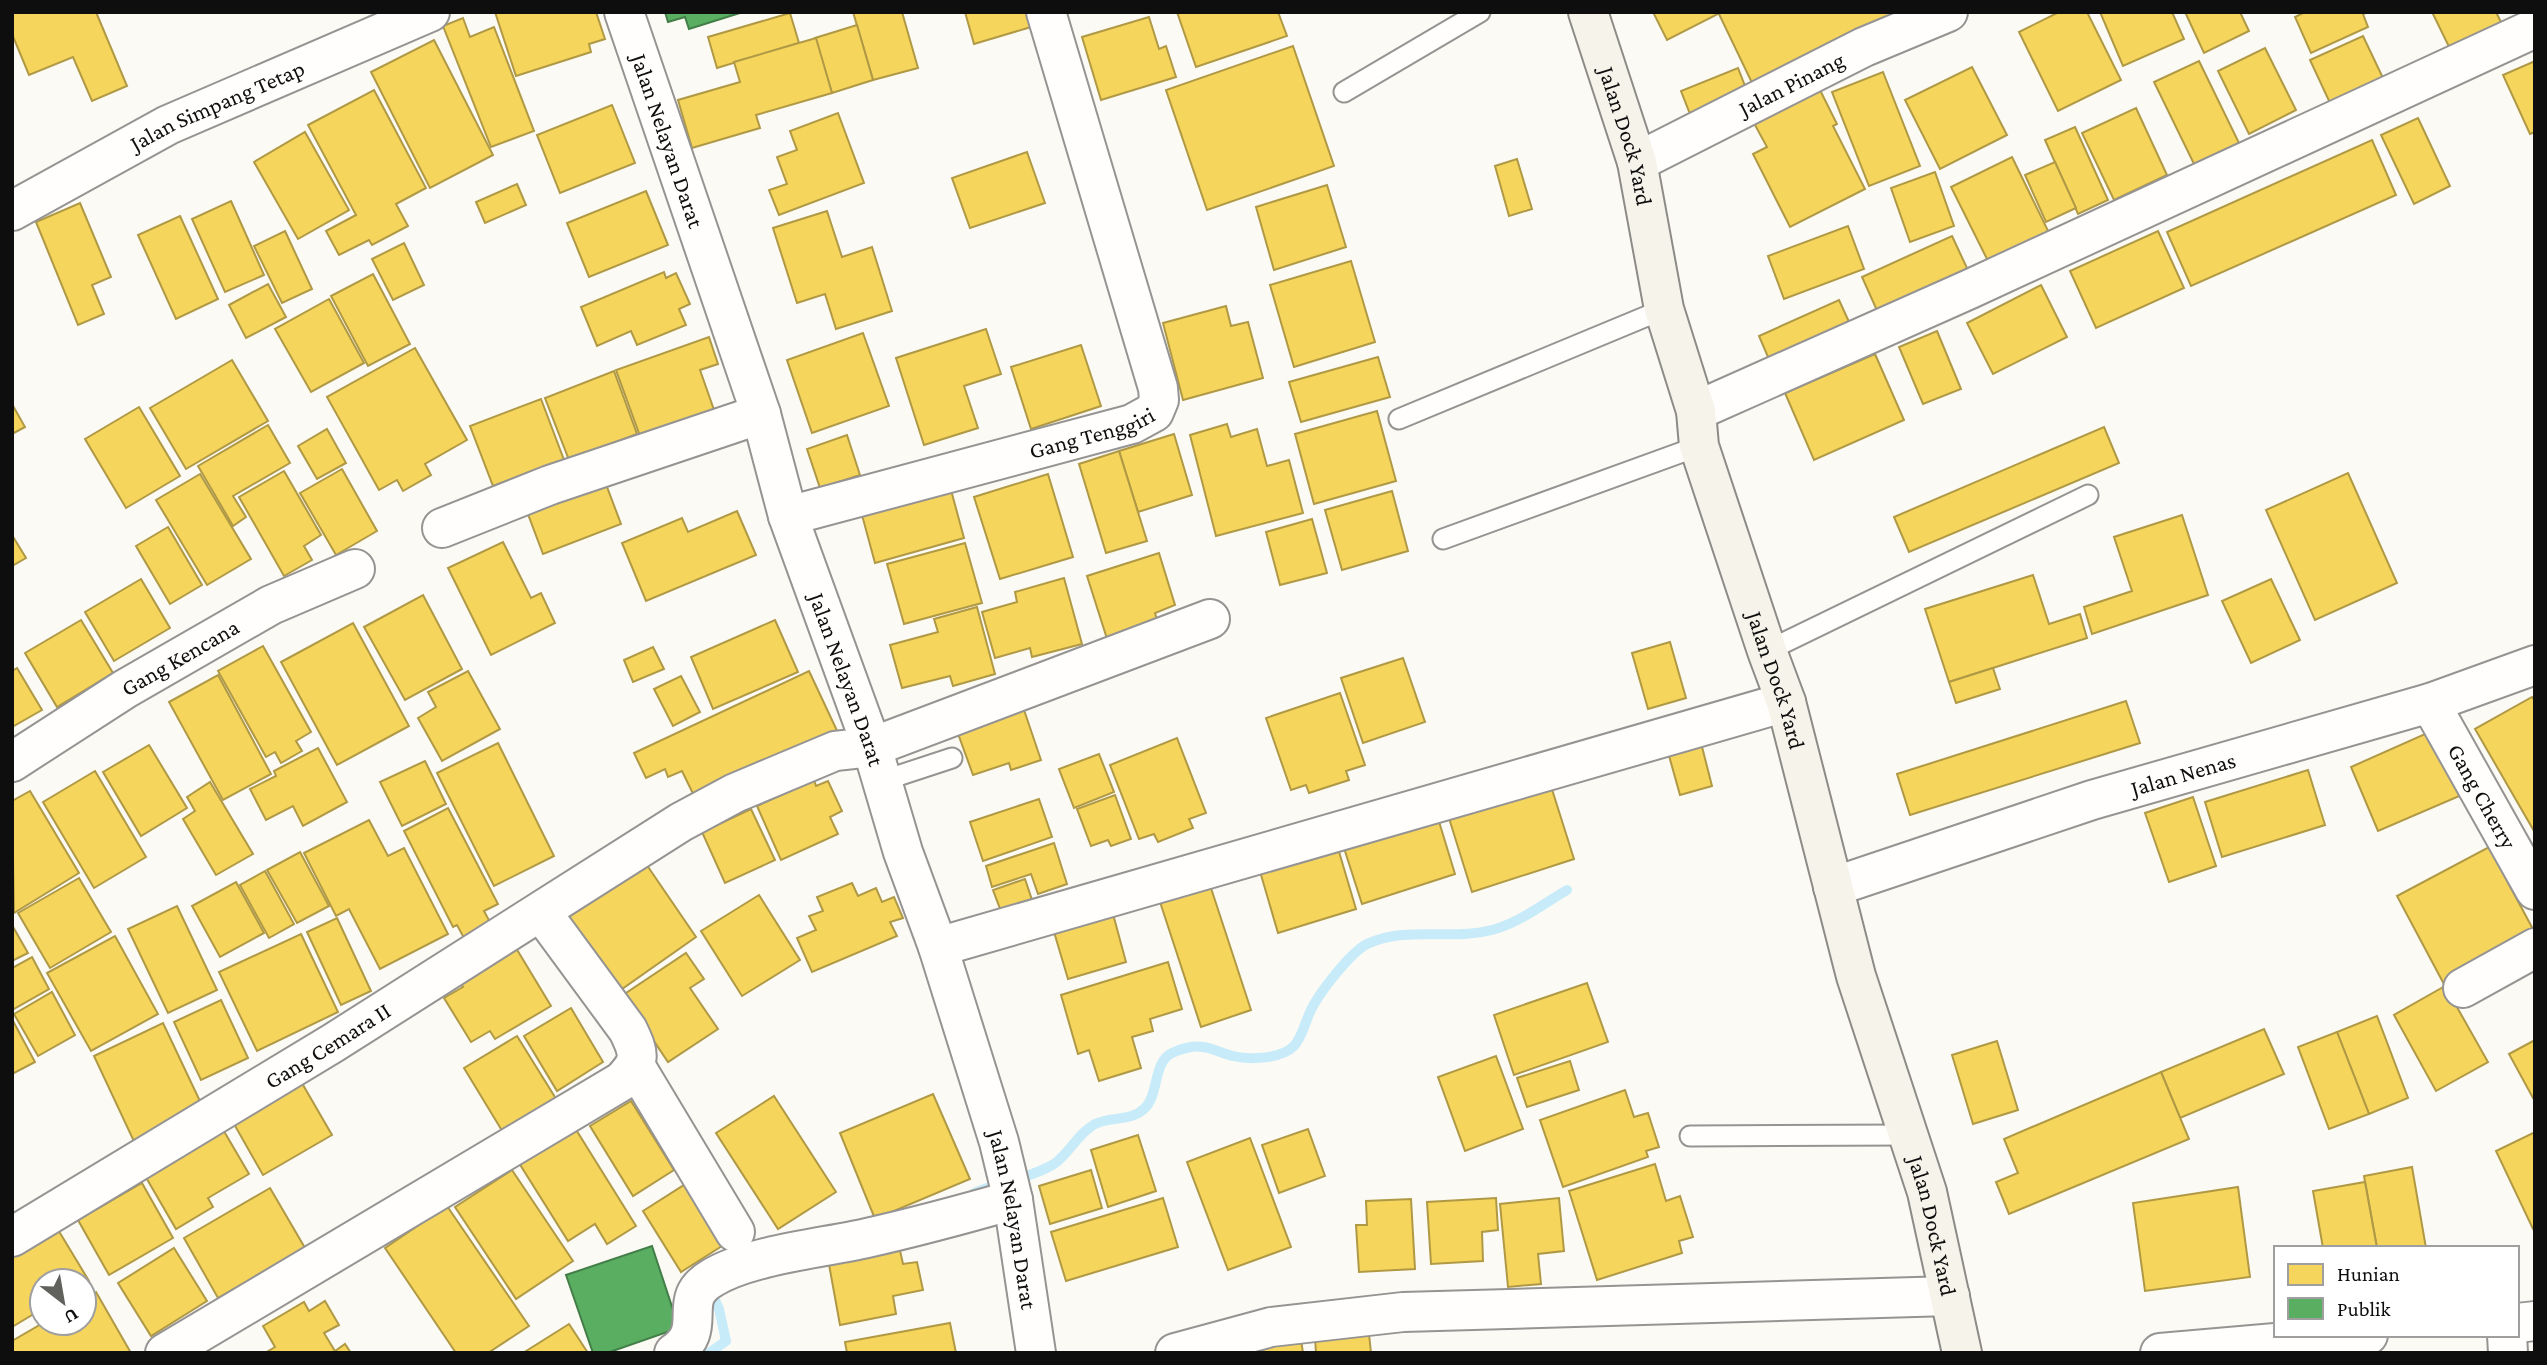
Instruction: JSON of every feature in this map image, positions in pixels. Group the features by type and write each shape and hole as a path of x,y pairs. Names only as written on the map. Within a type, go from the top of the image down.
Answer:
{"street":[{"name":"Jalan Simpang Tetap","path":"12,211 169,125 430,12"},
{"name":"Jalan Nelayan Darat","path":"624,12 761,414 788,516 877,764 903,852 938,947 999,1142 1012,1196 1036,1353"},
{"name":"Gang Tenggiri","path":"788,516 1132,424 1154,412 1159,400 1158,388 1046,12"},
{"name":"Jalan Pinang","path":"1637,162 1864,47 1948,12"},
{"name":"Jalan Dock Yard","path":"1592,14 1637,162 1664,309 1697,429 1767,651 1786,702 1856,976 1927,1192 1962,1353"},
{"path":"1697,429 1970,289 2535,28"},
{"path":"442,528 550,485 761,414"},
{"name":"Gang Kencana","path":"12,762 125,689 271,605 355,569"},
{"name":"Gang Cemara II","path":"12,1237 333,1043 640,848 735,793 835,751 877,764 1210,620"},
{"name":"Jalan Nenas","path":"1833,887 2092,800 2430,703 2535,665"},
{"path":"938,947 1786,702"},
{"name":"Gang Cherry","path":"2430,703 2535,890"},
{"path":"165,1353 622,1081 635,1067 637,1050 628,1030 542,912"},
{"path":"2463,988 2535,948"},
{"path":"635,1067 735,1232"},
{"path":"674,1353 689,1341 694,1294 706,1282 742,1264 870,1238 1012,1196"},
{"path":"1175,1353 1271,1327 1404,1312 1950,1296"},
{"path":"2160,1353 2345,1337"}],"lane":[{"path":"1344,92 1480,12"},
{"path":"1398,419 1664,309"},
{"path":"1443,538 1697,429"},
{"path":"1767,651 2088,495"},
{"path":"877,764 952,758"},
{"path":"1690,1136 1908,1135"}],"building: Hunian":[{"path":"12,12 96,12 127,86 92,101 73,57 29,75 12,34"},
{"path":"495,12 596,12 605,39 589,44 591,52 516,76"},
{"path":"853,12 902,12 918,68 873,80"},
{"path":"965,12 1027,12 1031,27 974,44"},
{"path":"1177,12 1278,12 1287,36 1196,67"},
{"path":"1653,12 1718,12 1718,14 1667,40"},
{"path":"1718,12 1889,12 1891,16 1753,85"},
{"path":"2059,12 2087,12 2121,80 2058,111 2019,32"},
{"path":"2100,12 2172,12 2184,39 2123,66"},
{"path":"2185,12 2240,12 2249,31 2204,53"},
{"path":"2305,12 2368,12 2363,14 2368,27 2311,53 2295,17"},
{"path":"2432,12 2496,12 2505,30 2453,55"},
{"path":"790,13 799,43 717,68 708,37"},
{"path":"1149,17 1159,49 1166,46 1176,77 1101,100 1082,37"},
{"path":"463,18 470,37 494,27 534,131 491,147 443,26"},
{"path":"857,25 873,80 832,93 815,38"},
{"path":"2363,36 2383,78 2330,103 2310,60"},
{"path":"816,38 832,93 756,115 760,128 692,148 678,100 740,82 734,62"},
{"path":"434,40 493,155 430,188 371,72"},
{"path":"1293,46 1334,166 1207,210 1166,90"},
{"path":"2265,48 2296,110 2249,134 2218,71"},
{"path":"2199,61 2239,143 2194,164 2154,82"},
{"path":"2535,61 2535,132 2530,134 2503,75"},
{"path":"1972,67 2007,135 1940,169 1905,100"},
{"path":"1738,68 1747,91 1690,114 1681,91"},
{"path":"1883,72 1920,166 1869,186 1832,92"},
{"path":"1815,80 1837,124 1833,126 1865,189 1790,227 1753,154 1767,147 1749,114"},
{"path":"374,90 426,188 396,204 408,226 372,245 369,240 339,255 326,231 356,215 308,125"},
{"path":"612,105 635,163 560,193 537,135"},
{"path":"2136,108 2167,175 2114,200 2082,133"},
{"path":"838,113 864,183 779,215 769,190 787,184 777,157 797,150 790,131"},
{"path":"2418,118 2450,186 2414,204 2381,135"},
{"path":"2075,127 2108,200 2078,214 2045,140"},
{"path":"305,132 349,210 298,239 254,162"},
{"path":"2372,140 2396,195 2191,286 2167,232"},
{"path":"1027,152 1045,203 970,228 952,178"},
{"path":"2012,157 2052,239 1992,269 1951,187"},
{"path":"1517,159 1532,209 1509,216 1495,166"},
{"path":"2055,162 2076,208 2046,222 2025,175"},
{"path":"1935,172 1954,226 1910,242 1891,188"},
{"path":"517,184 526,205 485,223 476,202"},
{"path":"1327,185 1346,247 1274,270 1256,207"},
{"path":"646,191 668,245 589,277 567,223"},
{"path":"231,201 264,275 225,292 192,219"},
{"path":"80,203 111,277 92,285 104,314 78,325 36,222"},
{"path":"827,211 842,257 872,247 892,311 836,329 825,294 797,303 773,228"},
{"path":"180,216 218,299 176,319 138,235"},
{"path":"1848,226 1864,269 1784,299 1768,256"},
{"path":"285,231 312,289 282,303 254,246"},
{"path":"2158,231 2184,288 2096,328 2070,271"},
{"path":"1952,236 1974,283 1883,324 1862,277"},
{"path":"404,243 424,285 393,300 372,259"},
{"path":"1351,261 1375,342 1294,367 1270,285"},
{"path":"664,272 666,278 676,273 690,304 679,309 686,325 637,345 631,331 597,346 581,307"},
{"path":"373,274 410,344 368,366 331,296"},
{"path":"268,284 286,317 246,338 229,305"},
{"path":"2041,285 2067,337 1993,374 1967,323"},
{"path":"329,299 364,363 311,392 275,329"},
{"path":"1839,300 1855,335 1774,371 1759,336"},
{"path":"1226,306 1231,326 1248,322 1263,378 1183,400 1163,323"},
{"path":"986,329 1001,374 964,386 978,428 924,445 896,358"},
{"path":"1937,331 1961,389 1923,404 1899,347"},
{"path":"863,333 889,406 812,433 787,360"},
{"path":"709,337 718,364 700,370 714,410 640,436 616,370"},
{"path":"1081,345 1101,406 1031,429 1011,367"},
{"path":"415,348 467,440 425,464 431,475 403,491 397,480 379,490 327,397"},
{"path":"1875,354 1904,420 1814,460 1785,393"},
{"path":"1378,357 1390,397 1301,422 1289,382"},
{"path":"232,360 268,421 186,469 150,408"},
{"path":"614,371 637,434 569,460 545,398"},
{"path":"541,399 564,460 493,486 470,426"},
{"path":"12,404 25,427 12,434"},
{"path":"139,407 180,476 126,508 85,439"},
{"path":"1377,411 1396,481 1314,504 1295,434"},
{"path":"1227,424 1231,437 1257,429 1267,466 1289,460 1303,513 1216,536 1190,435"},
{"path":"268,425 290,463 233,496 246,517 233,526 198,466"},
{"path":"2104,427 2119,463 1909,552 1894,517"},
{"path":"327,429 346,463 317,479 298,446"},
{"path":"1174,434 1192,495 1138,512 1119,451"},
{"path":"847,435 860,475 820,488 807,449"},
{"path":"1119,451 1147,541 1106,553 1079,464"},
{"path":"342,469 377,531 336,555 300,493"},
{"path":"284,471 321,535 304,546 312,560 284,576 239,497"},
{"path":"601,471 621,524 543,554 523,501"},
{"path":"2348,473 2397,583 2315,620 2266,510"},
{"path":"200,474 251,559 207,585 156,500"},
{"path":"1048,474 1073,557 1000,579 974,497"},
{"path":"951,490 964,538 875,563 862,515"},
{"path":"1392,491 1408,551 1342,570 1325,510"},
{"path":"737,511 756,555 646,601 622,543 682,518 688,532"},
{"path":"2182,515 2208,595 2092,634 2084,607 2132,591 2114,537"},
{"path":"1312,519 1327,573 1280,585 1266,532"},
{"path":"168,527 202,585 170,604 136,546"},
{"path":"12,535 26,558 12,566"},
{"path":"503,542 531,598 541,593 555,623 491,655 448,568"},
{"path":"965,543 982,603 904,624 887,564"},
{"path":"1159,553 1175,605 1155,613 1160,629 1109,645 1087,576"},
{"path":"2033,575 2049,624 2080,614 2087,638 1949,682 1925,609"},
{"path":"1064,578 1082,644 1032,657 1030,648 995,658 982,612 1017,602 1015,592"},
{"path":"141,579 170,628 114,661 85,612"},
{"path":"2271,579 2300,640 2251,663 2222,601"},
{"path":"423,595 462,669 405,700 364,627"},
{"path":"977,607 995,674 953,686 950,676 902,688 890,645 938,632 934,619"},
{"path":"81,620 113,673 57,707 25,653"},
{"path":"775,620 798,672 713,709 691,657"},
{"path":"353,623 409,726 337,765 281,662"},
{"path":"1670,642 1686,698 1648,709 1632,653"},
{"path":"263,646 311,732 296,741 302,751 281,763 275,752 266,757 218,671"},
{"path":"653,647 664,669 633,682 624,660"},
{"path":"1403,658 1425,722 1363,743 1341,678"},
{"path":"17,668 42,710 12,727 12,671"},
{"path":"1993,668 2000,689 1956,703 1949,682"},
{"path":"468,671 500,729 442,761 418,718 436,707 428,692"},
{"path":"809,671 840,737 698,804 682,771 668,777 665,769 646,778 634,753"},
{"path":"218,675 271,774 223,800 169,702"},
{"path":"681,676 700,712 673,726 654,689"},
{"path":"1340,693 1365,765 1346,771 1349,780 1309,793 1306,785 1291,790 1266,718"},
{"path":"2532,697 2535,701 2534,831 2475,729"},
{"path":"2126,701 2140,743 1910,815 1897,774"},
{"path":"1022,704 1041,760 1011,770 1009,763 973,775 956,728"},
{"path":"2443,726 2471,791 2378,831 2351,767"},
{"path":"1699,735 1712,786 1680,795 1666,745"},
{"path":"1177,738 1206,813 1189,819 1193,828 1158,842 1154,834 1139,839 1110,765"},
{"path":"498,743 554,856 494,886 437,773"},
{"path":"149,745 187,808 141,836 103,772"},
{"path":"318,748 347,802 303,826 293,806 266,820 250,789 276,776 274,771"},
{"path":"1099,754 1114,792 1074,808 1059,769"},
{"path":"425,761 446,804 402,826 380,782"},
{"path":"2308,770 2325,825 2222,857 2205,802"},
{"path":"95,771 146,857 94,888 43,802"},
{"path":"814,780 816,786 828,781 842,811 830,817 838,834 781,860 757,806"},
{"path":"210,782 253,854 216,875 183,819 195,811 187,797"},
{"path":"1550,783 1574,859 1472,892 1448,815"},
{"path":"30,791 79,873 14,913 12,801"},
{"path":"1115,795 1131,839 1111,846 1108,840 1091,846 1077,809"},
{"path":"2193,797 2216,866 2169,882 2145,813"},
{"path":"1039,799 1052,837 983,861 970,822"},
{"path":"448,808 498,904 484,911 491,924 464,938 457,925 453,927 404,831"},
{"path":"751,809 775,860 725,883 702,832"},
{"path":"1437,815 1455,874 1362,904 1343,845"},
{"path":"369,820 388,856 404,848 448,934 380,969 349,909 336,916 304,853"},
{"path":"1054,843 1067,884 1038,894 1031,874 992,887 986,866"},
{"path":"1337,845 1356,909 1278,933 1259,868"},
{"path":"2489,847 2535,933 2445,986 2397,896"},
{"path":"300,852 329,906 297,923 267,870"},
{"path":"642,858 696,937 612,996 557,917"},
{"path":"265,871 294,924 269,938 240,885"},
{"path":"79,878 111,932 50,968 18,913"},
{"path":"1025,879 1033,903 1002,914 993,890"},
{"path":"236,882 264,933 220,957 192,906"},
{"path":"852,883 858,896 876,888 882,902 894,897 903,918 890,922 897,936 812,972 797,938 816,930 809,916 823,911 817,897"},
{"path":"1210,885 1251,1010 1201,1027 1160,902"},
{"path":"759,895 800,960 742,996 701,931"},
{"path":"177,906 217,990 168,1013 128,929"},
{"path":"1113,914 1126,962 1068,979 1054,932"},
{"path":"337,918 371,991 341,1005 307,932"},
{"path":"12,925 28,953 12,961"},
{"path":"301,934 338,1012 257,1051 219,972"},
{"path":"115,936 158,1014 91,1051 47,973"},
{"path":"516,948 551,1006 495,1039 490,1031 471,1042 444,998 463,987 460,982"},
{"path":"686,953 704,979 690,988 718,1029 668,1062 623,995"},
{"path":"32,957 49,989 12,1010 12,968"},
{"path":"1168,962 1182,1009 1150,1019 1153,1031 1132,1037 1141,1068 1099,1081 1089,1050 1078,1054 1061,995"},
{"path":"1587,983 1608,1042 1514,1075 1494,1015"},
{"path":"2445,986 2488,1062 2436,1091 2394,1015"},
{"path":"52,992 75,1035 38,1056 14,1014"},
{"path":"221,1000 248,1058 201,1080 174,1022"},
{"path":"571,1008 603,1062 557,1091 524,1036"},
{"path":"2377,1016 2408,1098 2369,1114 2337,1032"},
{"path":"12,1019 35,1062 12,1074"},
{"path":"163,1023 207,1116 138,1150 94,1056"},
{"path":"2264,1029 2284,1074 2180,1118 2161,1072"},
{"path":"2337,1032 2369,1114 2329,1129 2298,1047"},
{"path":"517,1036 558,1102 504,1134 464,1068"},
{"path":"2535,1040 2535,1097 2533,1098 2509,1054"},
{"path":"1997,1041 2018,1110 1973,1124 1952,1055"},
{"path":"1496,1056 1523,1129 1465,1151 1438,1077"},
{"path":"1570,1061 1579,1090 1527,1107 1517,1078"},
{"path":"2161,1072 2189,1139 2009,1214 1996,1182 2018,1173 2004,1139"},
{"path":"299,1078 332,1135 263,1175 230,1117"},
{"path":"1625,1090 1634,1117 1648,1113 1659,1147 1646,1151 1648,1157 1563,1187 1540,1120"},
{"path":"933,1094 970,1179 875,1219 840,1133"},
{"path":"774,1096 836,1192 778,1229 716,1133"},
{"path":"631,1101 674,1170 633,1196 590,1126"},
{"path":"218,1121 249,1174 208,1198 213,1207 176,1229 144,1174"},
{"path":"575,1128 636,1226 607,1244 595,1224 568,1241 519,1163"},
{"path":"1308,1129 1325,1176 1279,1193 1262,1145"},
{"path":"2535,1132 2535,1228 2533,1229 2496,1151"},
{"path":"1138,1135 1156,1191 1108,1207 1091,1150"},
{"path":"1250,1138 1291,1247 1228,1270 1187,1162"},
{"path":"1655,1164 1666,1201 1680,1196 1693,1237 1679,1241 1682,1253 1597,1280 1569,1191"},
{"path":"2412,1167 2426,1246 2377,1246 2364,1176"},
{"path":"512,1170 573,1261 516,1299 455,1207"},
{"path":"1091,1170 1102,1208 1050,1224 1039,1186"},
{"path":"2365,1182 2377,1246 2323,1246 2313,1191"},
{"path":"142,1183 173,1238 109,1275 78,1220"},
{"path":"684,1185 722,1246 681,1272 643,1211"},
{"path":"2238,1187 2250,1277 2145,1291 2133,1203"},
{"path":"270,1188 305,1248 218,1298 184,1238"},
{"path":"1163,1198 1178,1247 1066,1281 1051,1232"},
{"path":"1496,1198 1498,1230 1482,1232 1483,1261 1431,1264 1427,1202"},
{"path":"1559,1198 1564,1251 1538,1254 1541,1284 1508,1287 1500,1204"},
{"path":"1411,1199 1415,1269 1359,1272 1356,1225 1367,1225 1366,1201"},
{"path":"447,1206 529,1326 488,1353 456,1353 385,1248"},
{"path":"57,1228 81,1267 28,1267 28,1317 12,1327 12,1254"},
{"path":"899,1246 903,1264 917,1262 923,1290 893,1296 896,1314 840,1325 828,1259"},
{"path":"174,1248 207,1301 151,1336 118,1283"},
{"path":"98,1295 131,1353 12,1353 12,1341 28,1332 28,1337 98,1337"},
{"path":"325,1301 339,1325 324,1333 335,1351 345,1344 351,1353 265,1353 275,1347 263,1326 304,1302 309,1311"},
{"path":"950,1323 956,1353 847,1353 845,1342"},
{"path":"569,1324 588,1353 523,1353"},
{"path":"1300,1333 1303,1353 1216,1353"},
{"path":"1369,1334 1371,1353 1316,1353 1315,1338"}],"building: Publik":[{"path":"665,12 743,12 689,29 685,17 668,22"},
{"path":"652,1246 679,1328 607,1353 593,1353 566,1275"}],"waterway":[{"path":"974,1193 1045,1169 1060,1160 1083,1133 1095,1124 1134,1115 1145,1108 1162,1063 1175,1052 1199,1047 1233,1056 1256,1058 1273,1056 1288,1050 1299,1038 1314,1004 1327,985 1352,956 1367,944 1412,934 1472,933 1497,928 1518,920 1567,890"},
{"path":"709,1353 726,1341 719,1309 710,1289"}]}
